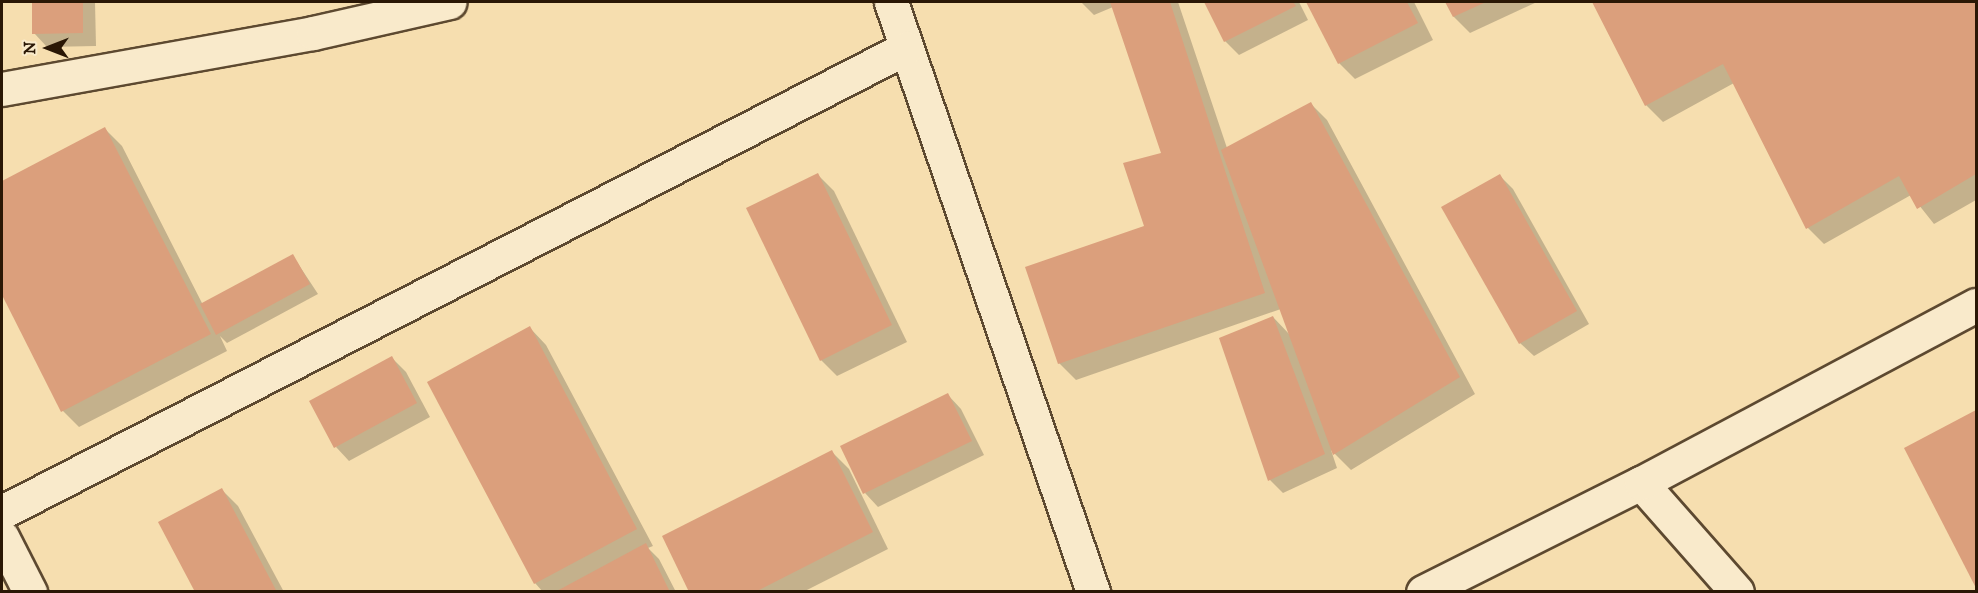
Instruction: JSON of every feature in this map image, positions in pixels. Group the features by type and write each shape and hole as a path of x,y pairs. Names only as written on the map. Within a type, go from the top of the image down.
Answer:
{"street":[{"path":"2,89 313,33 450,2"},
{"path":"891,2 1093,591"},
{"path":"2,512 906,48"},
{"path":"1423,591 1641,483 1977,305"},
{"path":"1641,483 1737,591"},
{"path":"2,537 30,591"}],"building":[{"path":"32,2 83,2 83,33 32,34"},
{"path":"1110,2 1170,2 1265,293 1058,364 1025,267 1144,226 1123,163 1161,153"},
{"path":"1204,2 1293,2 1296,6 1224,42"},
{"path":"1306,2 1407,2 1418,23 1338,64"},
{"path":"1445,2 1486,2 1453,17"},
{"path":"1592,2 1976,2 1976,174 1917,209 1899,176 1806,229 1723,64 1645,106"},
{"path":"1311,102 1460,377 1333,455 1221,150"},
{"path":"105,127 211,334 61,412 2,295 2,181"},
{"path":"818,173 892,325 820,361 746,208"},
{"path":"1500,174 1577,311 1519,344 1441,207"},
{"path":"293,254 310,284 216,335 200,304"},
{"path":"1273,316 1325,454 1268,481 1219,338"},
{"path":"530,326 637,529 534,584 427,382"},
{"path":"392,356 417,403 334,448 309,401"},
{"path":"948,393 972,441 863,494 840,446"},
{"path":"1976,410 1976,588 1904,448"},
{"path":"832,450 873,532 755,592 689,592 662,536"},
{"path":"222,488 277,592 195,592 158,522"},
{"path":"646,543 670,592 555,592"}]}
